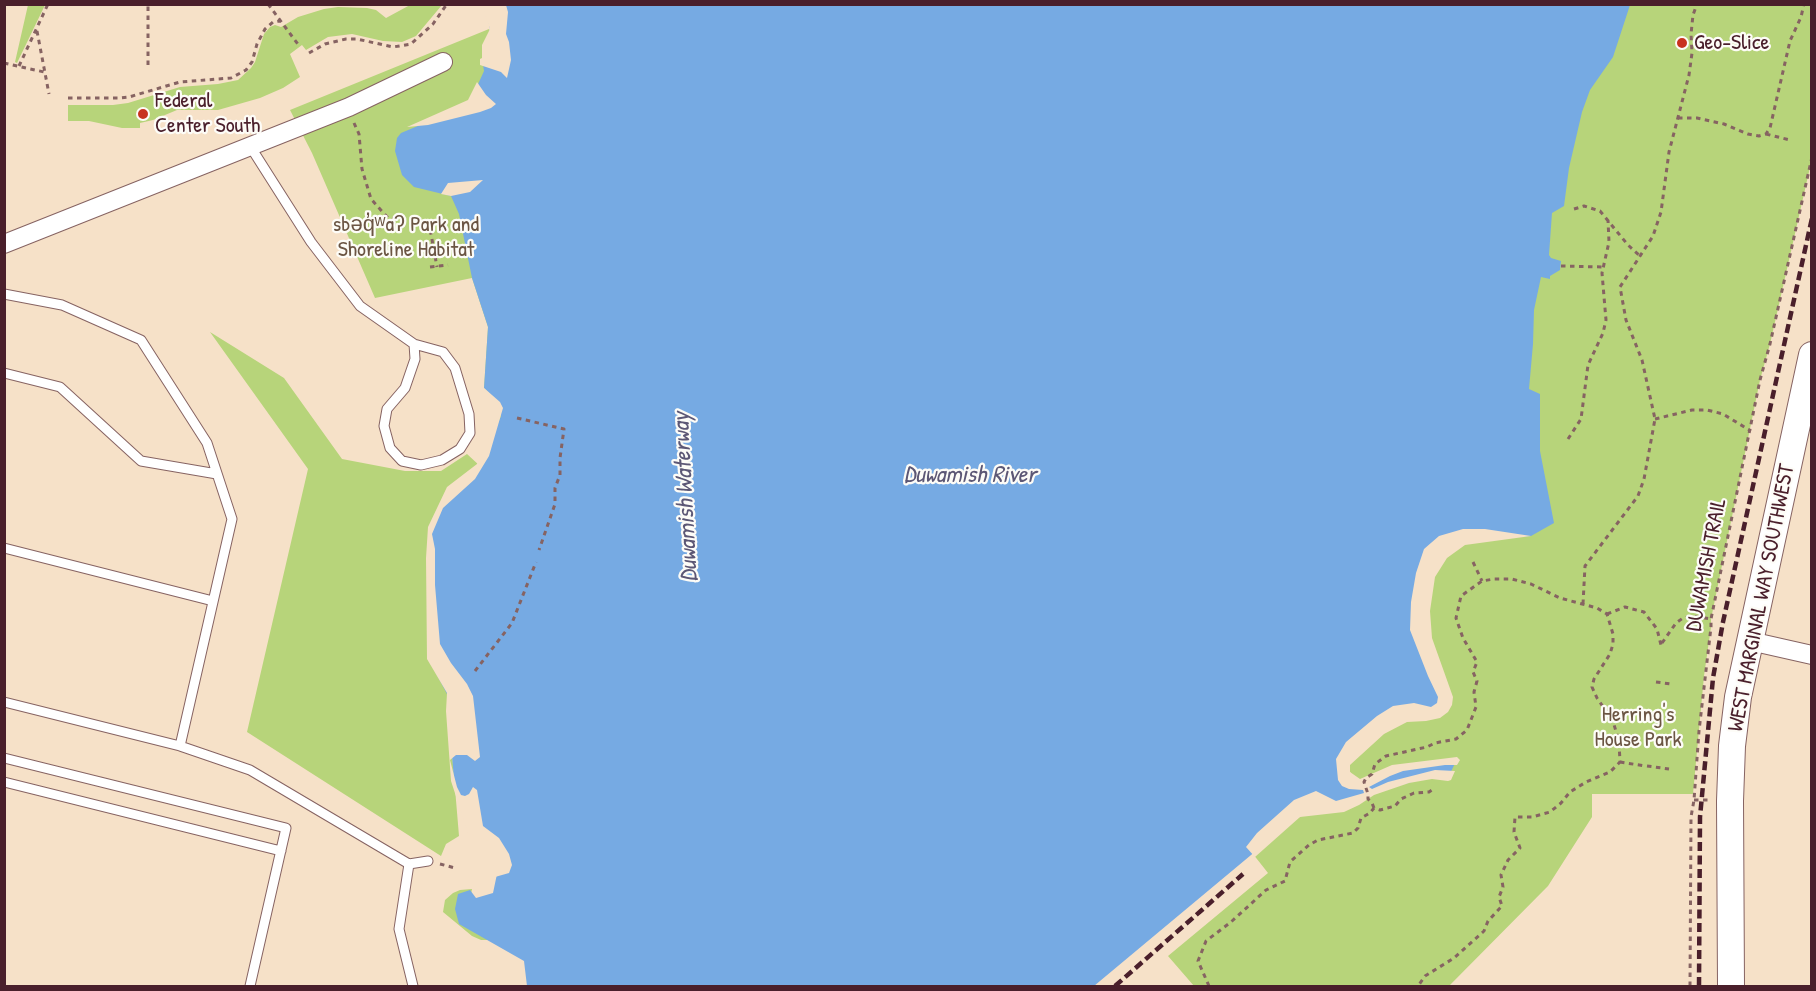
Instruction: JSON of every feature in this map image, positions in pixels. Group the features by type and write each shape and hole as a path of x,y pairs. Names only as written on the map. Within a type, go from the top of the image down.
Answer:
{"main road":[{"name":"WEST MARGINAL WAY SOUTHWEST","path":"1731,987 1730,801 1732,746 1738,697 1812,355"}],"street":[{"path":"4,244 349,107 443,62"},
{"path":"1750,641 1812,655"}],"lane":[{"path":"250,146 311,242 360,306 414,344 443,352 455,368 469,414 470,433 460,449 441,460 421,465 402,461 390,448 384,426 387,409 405,388 415,359 414,344"},
{"path":"4,294 62,305 141,340 207,443 232,519 180,746"},
{"path":"4,373 60,387 141,460 217,474"},
{"path":"4,548 213,601"},
{"path":"4,702 180,746 250,770 409,864 428,861"},
{"path":"4,758 286,828 250,987"},
{"path":"4,782 281,851"},
{"path":"409,864 399,930 413,987"}],"path":[{"path":"19,66 48,4"},
{"path":"147,65 148,4"},
{"path":"268,4 300,47"},
{"path":"309,53 325,44 346,39 357,39 393,47 411,44 433,24 447,4"},
{"path":"1583,604 1586,566 1638,496 1644,479 1654,419 1642,360 1626,320 1620,287 1653,236 1660,212 1669,152 1689,75 1693,15 1697,4"},
{"path":"1766,134 1770,128 1790,41 1804,4"},
{"path":"68,98 129,97 174,84 231,78 246,70 252,62 257,44 265,29 273,22 280,21"},
{"path":"37,29 49,94"},
{"path":"4,63 45,72"},
{"path":"349,107 359,134 362,169 371,199 388,218 417,224 429,223 437,267"},
{"path":"1678,118 1697,118 1724,124 1748,134 1759,136 1766,134 1790,140"},
{"name":"DUWAMISH TRAIL","path":"1690,987 1691,817 1711,619 1760,380 1812,157"},
{"path":"1574,209 1584,206 1600,211 1640,256"},
{"path":"1568,439 1581,419 1588,365 1603,333 1606,320 1602,273 1609,242 1608,220"},
{"path":"434,248 443,247"},
{"path":"430,267 448,265"},
{"path":"1561,266 1604,267"},
{"path":"1654,419 1692,410 1707,411 1722,414 1751,430"},
{"path":"517,418 564,429 560,475 555,488 555,504 539,550"},
{"path":"475,671 512,623 536,562"},
{"path":"1473,562 1482,581"},
{"path":"1418,987 1425,976 1454,958 1484,931 1488,921 1502,906 1499,897 1503,887 1501,875 1508,861 1520,848 1514,832 1515,817 1532,817 1550,812 1570,792 1610,772 1620,762 1619,742 1613,721 1592,687 1594,678 1610,654 1613,644 1613,634 1607,614 1597,608 1560,598 1531,584 1512,579 1482,581 1461,596 1456,618 1463,638 1477,662 1473,672 1477,681 1474,692 1476,707 1467,730 1456,739 1386,756 1375,764 1372,774 1366,777 1364,782 1368,799 1374,808 1380,810 1395,806 1401,799 1414,792 1429,792 1435,788"},
{"path":"1607,614 1625,607 1644,612 1657,629 1661,645 1670,630 1683,618 1692,616 1711,619"},
{"path":"1656,682 1671,684"},
{"path":"1620,762 1669,769"},
{"path":"1209,987 1198,961 1206,941 1266,890 1285,881 1290,862 1309,845 1318,840 1353,833 1358,828 1361,818 1374,808"},
{"path":"428,861 455,868"}],"green space":[{"path":"28,5 45,5 17,63 15,62"},
{"path":"410,5 442,5 416,36 402,42 383,41 352,34 328,37 306,50 302,45 290,54 300,77 283,88 260,98 218,110 177,110 140,123 140,128 122,128 89,121 68,121 68,105 128,103 180,87 238,80 255,62 264,34 270,27 275,25 281,27 298,17 338,7 376,10 386,18"},
{"name":"Herring's House Park","path":"1549,5 1811,5 1811,163 1760,380 1711,619 1693,794 1592,794 1592,817 1548,886 1449,986 1194,986 1168,956 1268,873 1253,854 1285,825 1364,782 1353,779 1347,764 1429,639 1426,611 1432,576 1445,556 1485,529"},
{"name":"sbəq̓ʷaʔ Park and Shoreline Habitat","path":"489,29 570,317 475,479 503,408 484,388 488,327 472,278 375,298 312,153 290,110"},
{"path":"210,332 284,378 342,459 405,471 441,471 467,454 480,466 447,693 459,836 446,844 441,856 247,732 308,469"},
{"path":"472,889 470,899 497,940 481,940 472,936 443,912 445,900 453,893"}],"water":[{"name":"Duwamish River","path":"485,5 1630,5 1613,57 1590,90 1582,112 1569,168 1564,206 1552,213 1549,255 1561,261 1560,270 1550,276 1550,279 1541,277 1534,310 1529,389 1540,394 1540,451 1554,523 1531,536 1464,542 1445,556 1432,576 1426,611 1429,639 1448,708 1406,719 1382,731 1352,758 1347,773 1360,782 1393,768 1457,759 1448,778 1432,776 1299,815 1094,986 527,986 524,961 459,924 455,909 458,894 470,890 476,898 493,893 497,874 491,839 471,832 454,780 447,694 430,662 431,527 451,488 480,466 501,416 494,398 484,388 488,327 472,278 459,214 451,196 414,187 402,175 395,151 397,138 401,133 470,102 484,71 482,58 490,29"}],"pier":[{"path":"482,4 506,5 508,12 506,34 511,60 507,78 501,72 480,65 482,45 490,29"},
{"path":"477,82 496,104 491,108 428,125 407,127 468,100"},
{"path":"483,180 470,192 451,196 441,194 448,183"},
{"path":"484,388 500,402 503,408 489,456 475,479 443,508 432,534 435,549 435,585 440,644 473,696 480,757 475,761 467,755 456,755 450,760 461,795 469,794 473,787 477,790 483,826 499,838 509,854 512,865 509,873 495,877 489,841 468,833 451,781 446,711 447,693 427,659 428,527 447,487 477,464 498,416 492,400 481,389"},
{"path":"1463,529 1485,529 1531,536 1465,545 1447,558 1435,577 1430,611 1432,638 1453,697 1452,705 1448,712 1440,718 1407,722 1384,734 1350,765 1350,772 1360,779 1392,765 1457,757 1460,760 1457,765 1403,771 1369,787 1372,789 1388,782 1435,770 1455,771 1451,780 1432,779 1409,783 1374,795 1344,812 1300,817 1255,857 1246,847 1257,833 1294,800 1316,791 1336,801 1364,793 1363,790 1342,786 1338,780 1336,759 1346,742 1393,706 1414,703 1431,707 1437,703 1438,697 1410,630 1411,602 1416,573 1424,549 1439,536"}],"railway":[{"path":"1699,986 1700,817 1713,678 1723,622 1812,218"},
{"path":"1115,986 1243,874"}],"place":[{"name":"Geo-Slice","path":"1682,43"},
{"name":"Federal Center South","path":"143,114"}],"water label":[{"name":"Duwamish Waterway","path":"686,497"}]}
